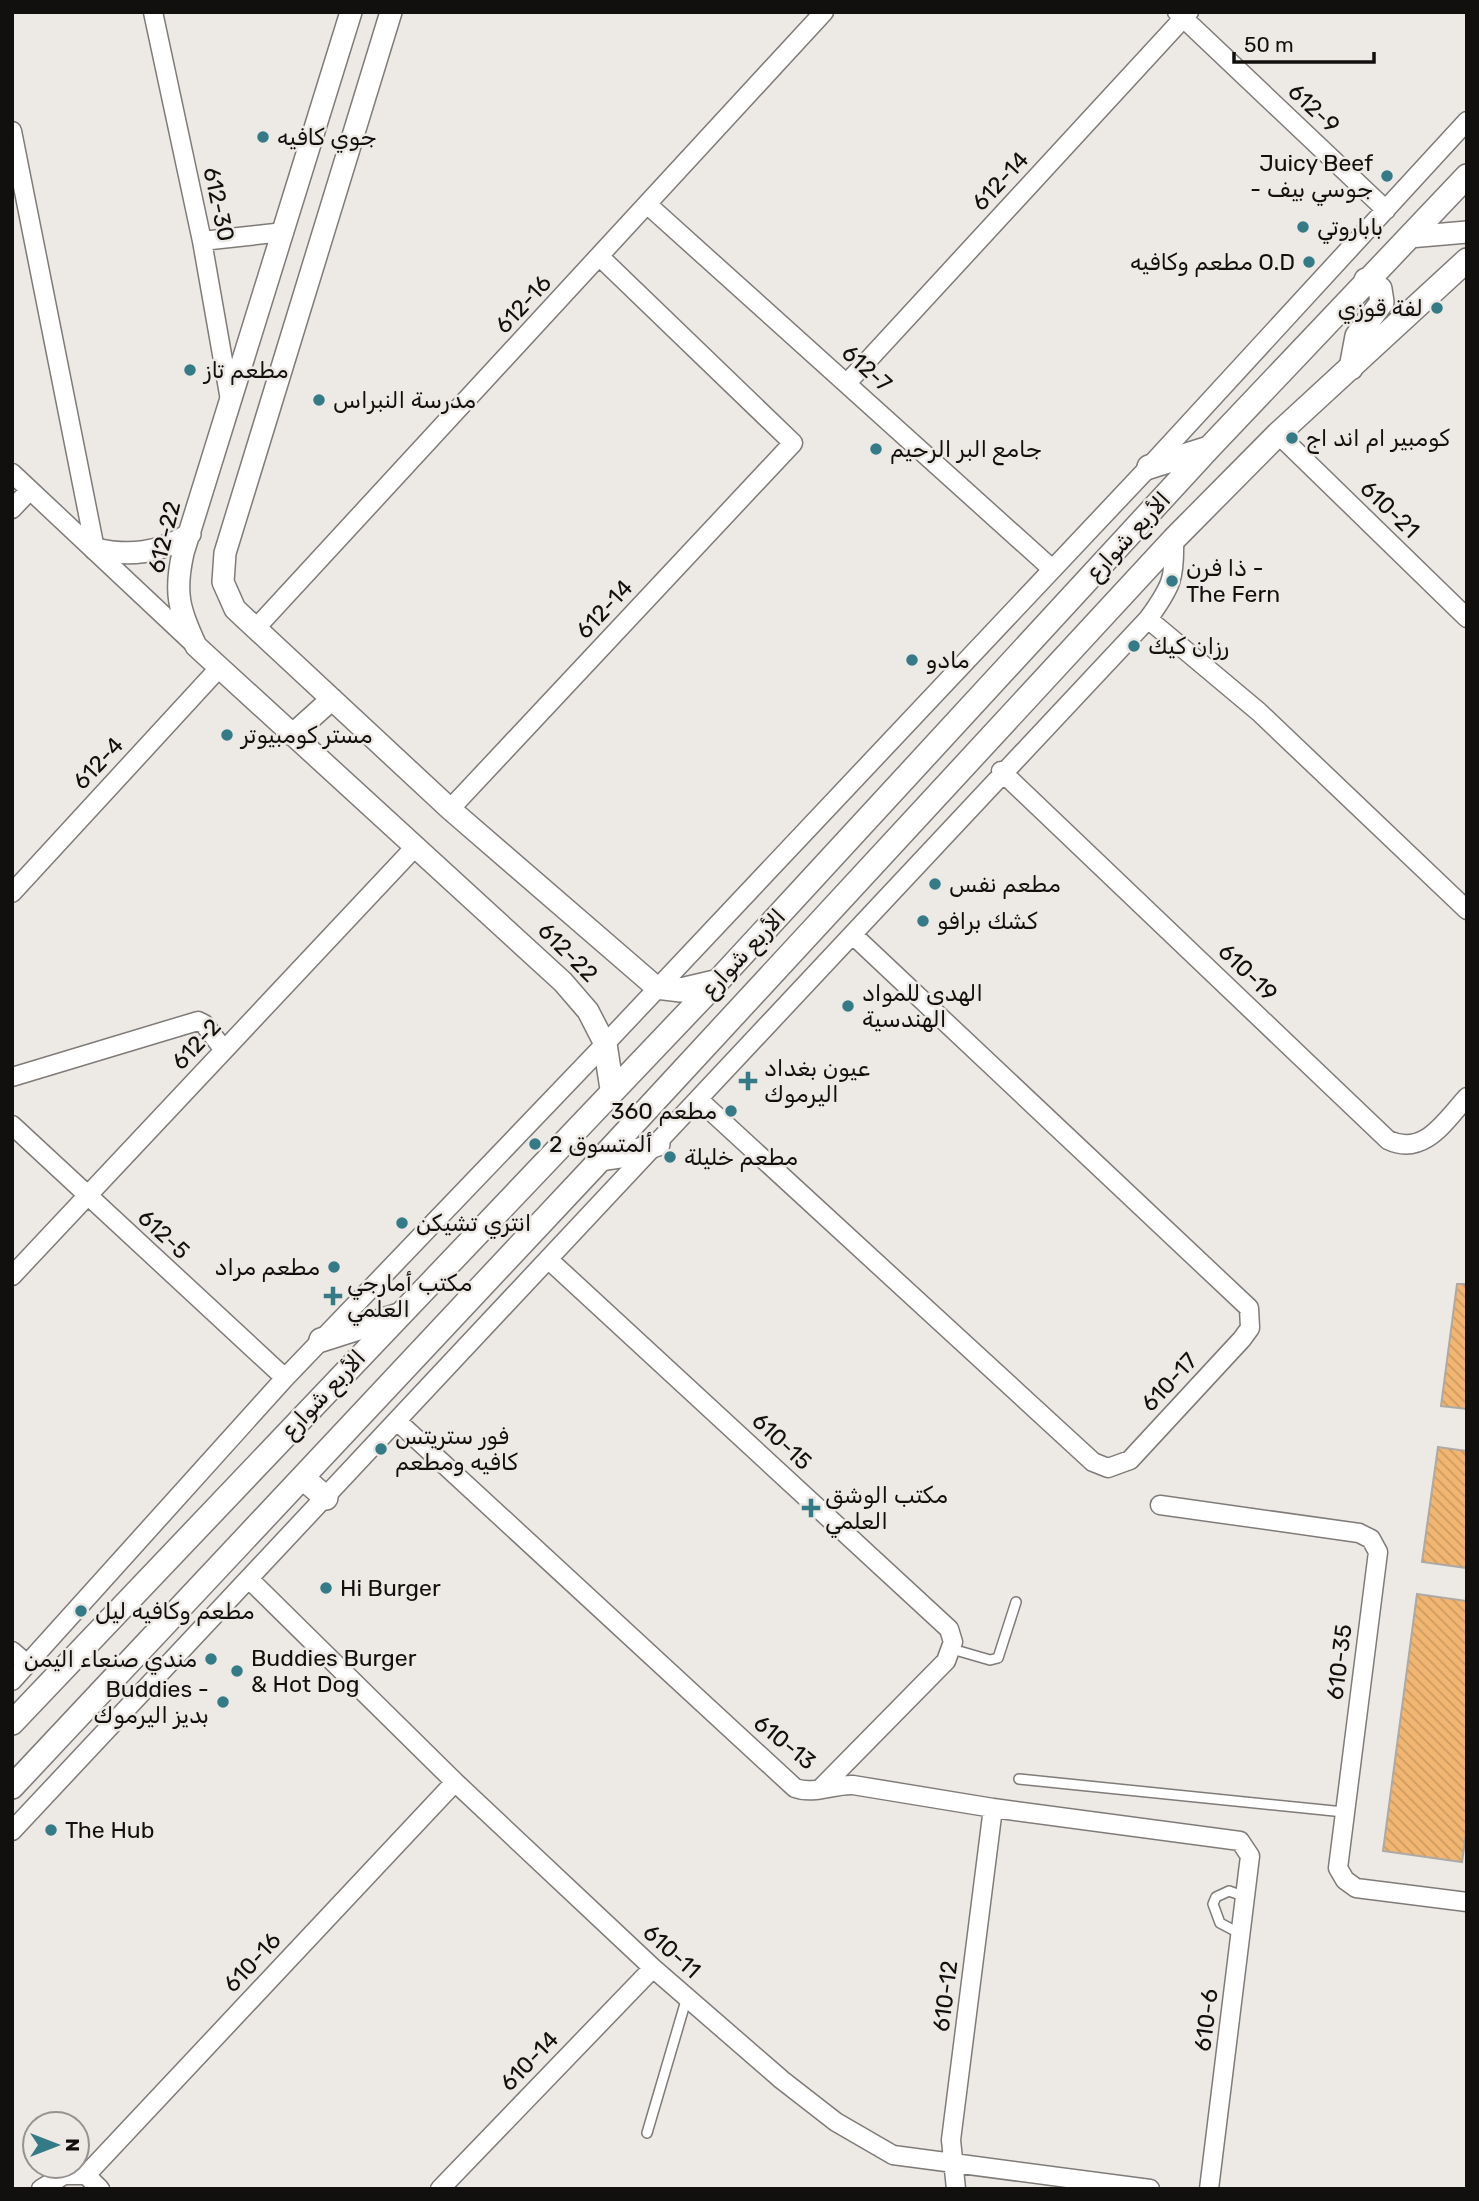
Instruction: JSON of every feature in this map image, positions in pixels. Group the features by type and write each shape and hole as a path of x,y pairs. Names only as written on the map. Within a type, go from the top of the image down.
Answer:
{"main road":[{"name":"الأربع شوارع","path":"12,1723 474,1238 612,1089 718,981 1209,448 1467,176"},
{"name":"الأربع شوارع","path":"12,1787 535,1229 1174,538 1278,434 1457,278 1467,260"},
{"path":"1351,368 1357,337 1382,302 1380,289 1366,280"},
{"path":"1149,467 1209,448"},
{"path":"656,987 681,990 718,981"},
{"path":"605,1044 612,1089"},
{"path":"601,1158 621,1156 658,1144"},
{"path":"512,1196 510,1208 515,1219 524,1227 535,1229"},
{"path":"474,1238 493,1246 499,1265"},
{"path":"321,1340 399,1315"},
{"path":"303,1478 326,1498"}],"street":[{"name":"612-30","path":"153,12 202,241 231,406"},
{"name":"612-22","path":"351,12 190,534 179,573 180,613 196,646 576,996 598,1028 605,1044"},
{"name":"612-22","path":"391,12 223,562 223,582 230,601 256,628 450,809 656,987"},
{"name":"612-16","path":"256,628 824,12"},
{"name":"612-9","path":"1183,14 1386,210"},
{"name":"612-14","path":"847,383 1183,14"},
{"path":"12,1681 285,1378 605,1044 1149,467 1467,121"},
{"path":"12,131 95,549"},
{"name":"612-7","path":"648,205 1051,568"},
{"path":"202,241 284,232"},
{"path":"1409,237 1467,232"},
{"name":"612-14","path":"450,809 793,443 600,257"},
{"name":"610-21","path":"1278,434 1467,618"},
{"path":"12,473 196,646"},
{"path":"12,509 30,490"},
{"path":"95,549 111,553 144,553 160,549 190,534"},
{"path":"12,1831 658,1144 1002,771 1148,619 1164,598 1175,574 1174,538"},
{"path":"1148,619 1259,712 1467,910"},
{"name":"612-4","path":"12,893 220,667"},
{"path":"292,735 332,699"},
{"name":"610-19","path":"1002,771 1388,1140 1398,1144 1419,1144 1429,1138 1467,1097"},
{"name":"612-2","path":"12,1276 416,846"},
{"name":"610-17","path":"699,1100 1093,1462 1108,1468 1130,1460 1242,1339 1250,1328 1249,1308 852,935"},
{"path":"12,1077 198,1021 204,1024 224,1050"},
{"name":"612-5","path":"12,1125 285,1378"},
{"name":"610-15","path":"548,1259 945,1624 952,1635 952,1649"},
{"name":"610-13","path":"397,1421 795,1788 808,1791 853,1785 993,1808 1235,1838 1245,1845 1250,1856"},
{"name":"610-35","path":"1160,1505 1359,1532 1376,1545 1378,1552 1338,1861 1341,1875 1350,1885 1467,1902"},
{"name":"610-11","path":"250,1580 455,1782 653,1968 782,2080 836,2122 893,2155 1150,2189"},
{"path":"821,1788 946,1661 952,1649"},
{"path":"12,1651 27,1664"},
{"name":"610-16","path":"91,2170 455,1782"},
{"name":"610-12","path":"956,2189 952,2132 993,1808"},
{"name":"610-6","path":"1209,2189 1250,1856"},
{"name":"610-14","path":"440,2189 653,1968"}],"lane":[{"path":"952,1649 990,1660 998,1658 1016,1602"},
{"path":"1019,1779 1344,1812"},
{"path":"1242,1934 1220,1923 1213,1904 1216,1897 1229,1891 1245,1897"},
{"path":"647,2133 687,1997"}],"building":[{"path":"1457,1284 1467,1284 1467,1409 1441,1406"},
{"path":"1438,1447 1467,1451 1467,1568 1422,1562"},
{"path":"1417,1594 1467,1601 1467,1827 1462,1862 1383,1851"}],"place":[{"name":"جوي كافيه","path":"263,137"},
{"name":"Juicy Beef - جوسي بيف","path":"1387,176"},
{"name":"باباروتي","path":"1303,227"},
{"name":"مطعم وكافيه O.D","path":"1309,262"},
{"name":"لفة قوزي","path":"1437,308"},
{"name":"مطعم تاز","path":"190,370"},
{"name":"مدرسة النبراس","path":"319,400"},
{"name":"كومبير ام اند اج","path":"1292,438"},
{"name":"جامع البر الرحيم","path":"876,449"},
{"name":"ذا فرن - The Fern","path":"1172,581"},
{"name":"رزان كيك","path":"1134,646"},
{"name":"مادو","path":"912,660"},
{"name":"مستر كومبيوتر","path":"227,735"},
{"name":"مطعم نفس","path":"935,884"},
{"name":"كشك برافو","path":"923,921"},
{"name":"الهدى للمواد الهندسية","path":"848,1006"},
{"name":"عيون بغداد اليرموك","path":"748,1081"},
{"name":"مطعم 360","path":"731,1111"},
{"name":"ألمتسوق 2","path":"535,1144"},
{"name":"مطعم خليلة","path":"670,1157"},
{"name":"انتري تشيكن","path":"402,1223"},
{"name":"مطعم مراد","path":"334,1267"},
{"name":"مكتب أمارجي العلمي","path":"333,1296"},
{"name":"فور ستريتس كافيه ومطعم","path":"381,1449"},
{"name":"مكتب الوشق العلمي","path":"811,1508"},
{"name":"Hi Burger","path":"326,1588"},
{"name":"مطعم وكافيه ليل","path":"81,1611"},
{"name":"مندي صنعاء اليمن","path":"211,1659"},
{"name":"Buddies Burger & Hot Dog","path":"237,1671"},
{"name":"Buddies - بديز اليرموك","path":"223,1702"},
{"name":"The Hub","path":"51,1830"}]}
